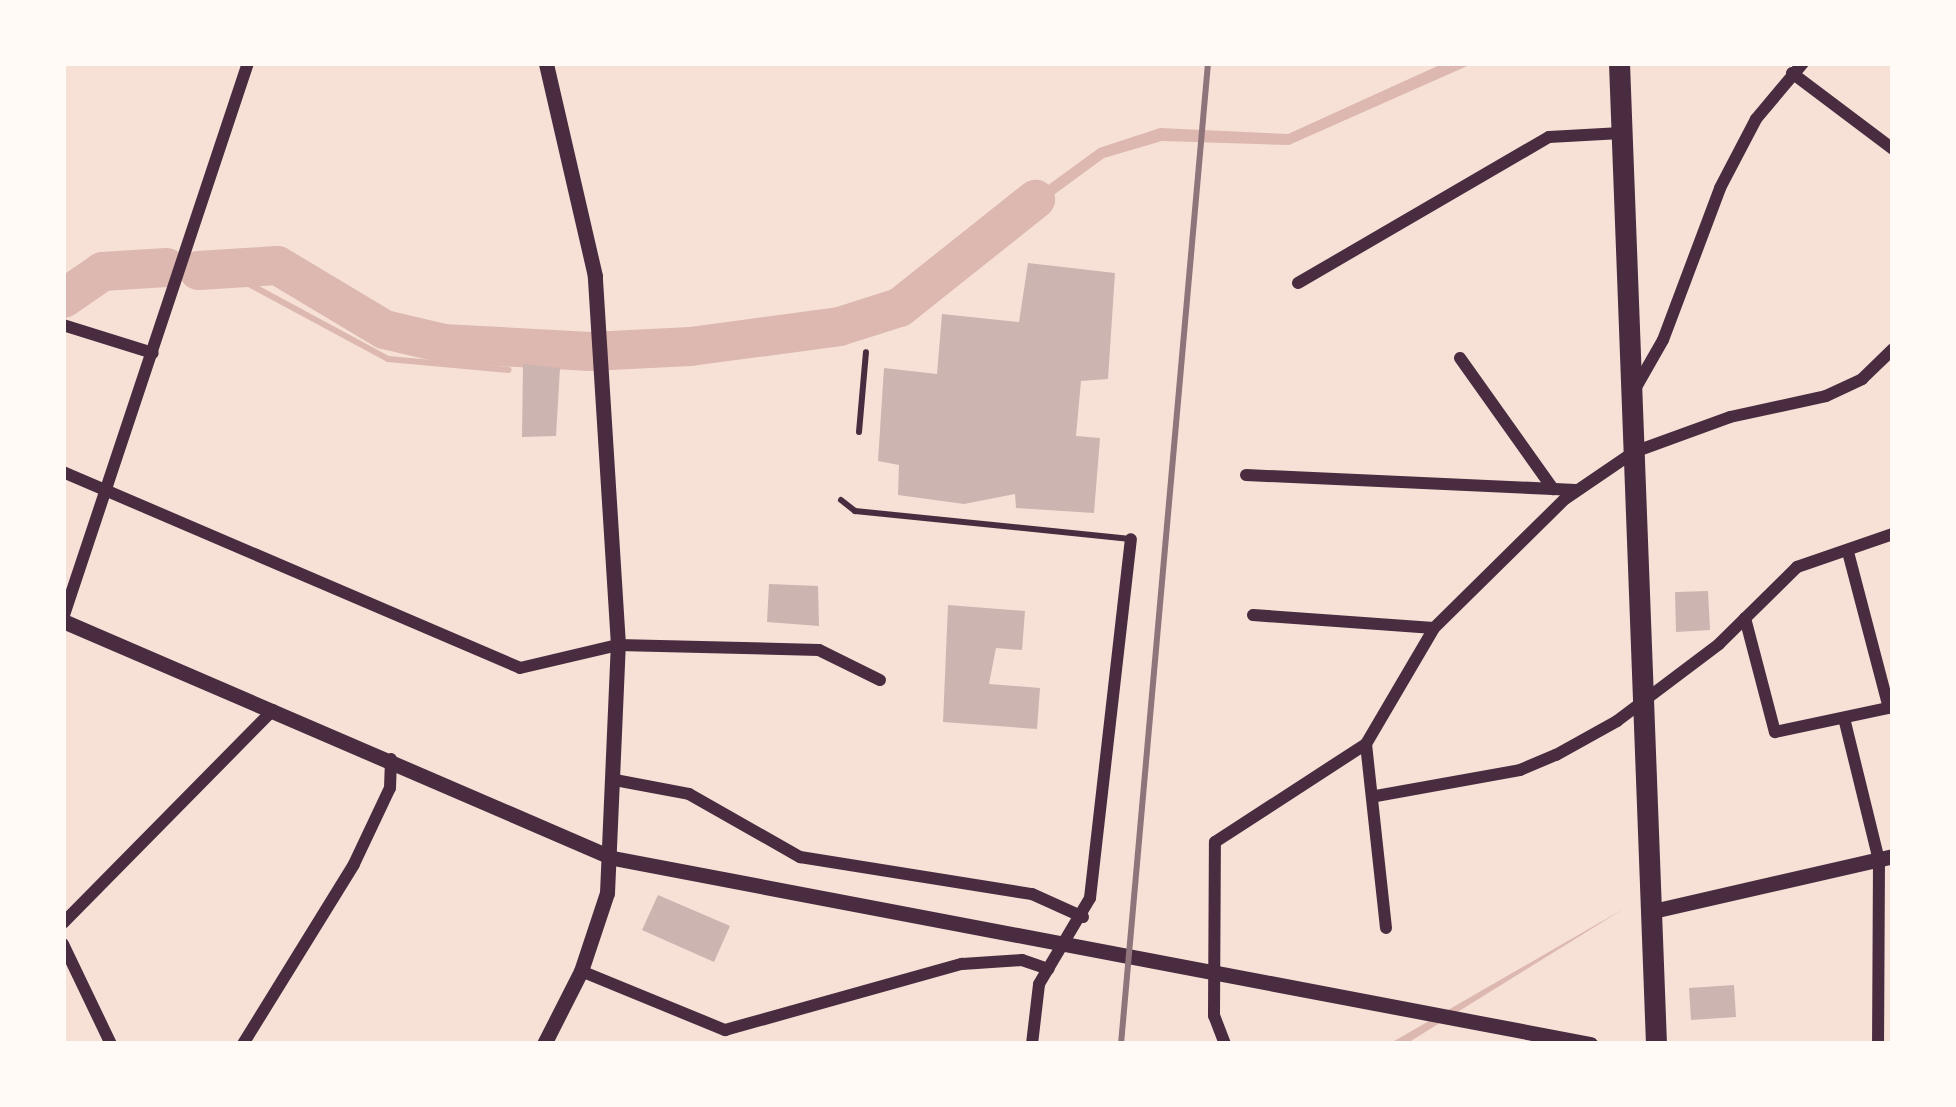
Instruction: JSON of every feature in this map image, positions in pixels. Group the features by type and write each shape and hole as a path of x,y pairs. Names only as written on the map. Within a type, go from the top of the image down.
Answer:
{"highway":[{"path":"1619,63 1647,695 1656,1044"}],"street":[{"path":"248,63 63,620 613,858 1002,927 1590,1044"},
{"path":"544,1044 581,971 613,858 618,645 602,339 546,63"},
{"path":"1631,395 1663,340 1720,188 1756,118 1798,68 1893,149"},
{"path":"1298,283 1549,137 1622,133"},
{"path":"63,325 153,353"},
{"path":"1225,1044 1214,1016 1215,842 1366,744 1434,628 1577,490 1634,452 1730,417 1826,396 1862,379 1893,349"},
{"path":"1460,358 1552,489"},
{"path":"63,472 520,668 618,645 819,650 880,680"},
{"path":"1246,475 1577,490"},
{"path":"1376,796 1520,770 1616,721 1745,618 1797,567 1893,534"},
{"path":"1032,1044 1048,969 1084,916 1131,539"},
{"path":"1745,618 1774,732 1891,708 1849,552"},
{"path":"1253,615 1434,628"},
{"path":"63,923 273,710"},
{"path":"1844,718 1886,858 1878,1044"},
{"path":"1366,744 1376,796 1386,928"},
{"path":"243,1044 354,864 390,788 392,759"},
{"path":"616,780 689,794 800,857 1032,894 1084,916"},
{"path":"1653,911 1886,858"},
{"path":"63,944 111,1044"},
{"path":"581,971 724,1030 962,964 1022,961 1048,969"}],"lane":[{"path":"860,432 866,352"},
{"path":"841,500 855,511 1131,539"}],"shaded area":[{"path":"1444,63 1474,63 1289,145 1162,141 1104,158 999,235 992,226 1099,148 1160,128 1288,134"},
{"path":"1625,908 1406,1044 1389,1044"}],"building":[{"path":"1028,263 1115,273 1108,379 1081,381 1076,436 1100,438 1094,513 1016,508 1015,494 964,504 898,495 899,465 878,461 884,368 937,374 942,314 1019,322"},
{"path":"523,364 560,368 556,436 522,437"},
{"path":"769,584 818,586 819,626 767,622"},
{"path":"1708,591 1710,630 1676,632 1675,592"},
{"path":"948,605 1025,611 1022,650 996,648 989,684 1040,688 1037,729 943,722"},
{"path":"658,895 730,926 714,962 642,930"},
{"path":"1734,985 1736,1017 1691,1020 1689,988"}],"waterway":[{"path":"198,270 277,265 384,329 443,343 590,351 690,346 839,326 899,307 1035,199"},
{"path":"63,298 102,271 166,267"},
{"path":"247,283 388,359 509,370"}],"railway":[{"path":"1121,1044 1208,63"}]}
